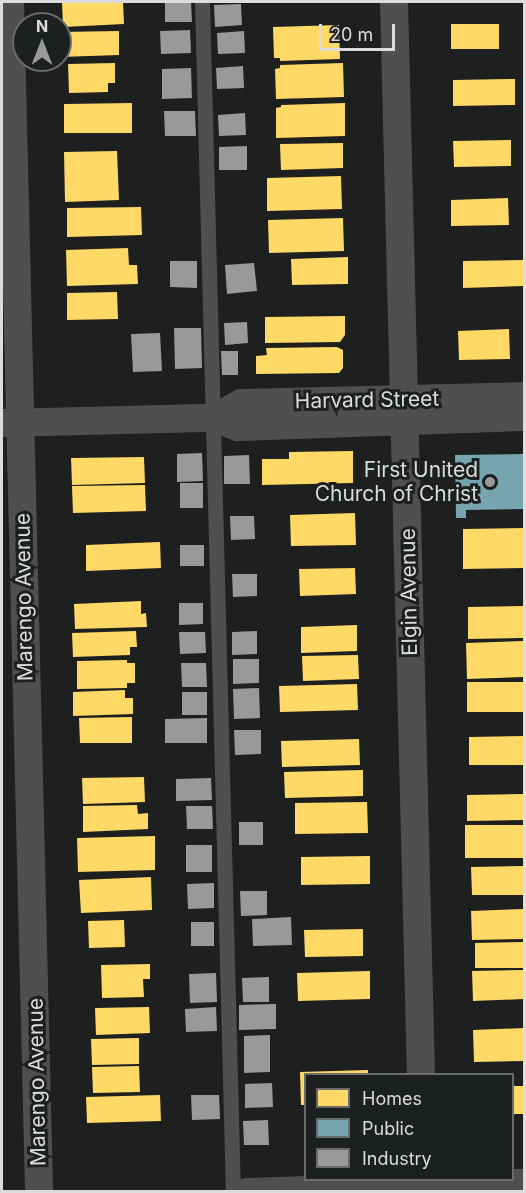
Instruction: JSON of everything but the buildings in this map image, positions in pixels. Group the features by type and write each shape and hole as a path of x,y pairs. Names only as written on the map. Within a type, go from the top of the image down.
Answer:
{"street":[{"name":"Marengo Avenue","path":"10,2 11,423 39,1191"},
{"name":"Elgin Avenue","path":"394,2 421,1073"},
{"name":"Harvard Street","path":"11,423 214,418 238,427 525,396"},
{"name":"Harvard Street","path":"405,410 525,417"},
{"path":"247,1191 525,1183"}],"lane":[{"path":"202,2 232,1191"}],"place":[{"name":"First United Church of Christ","path":"490,482"}]}
